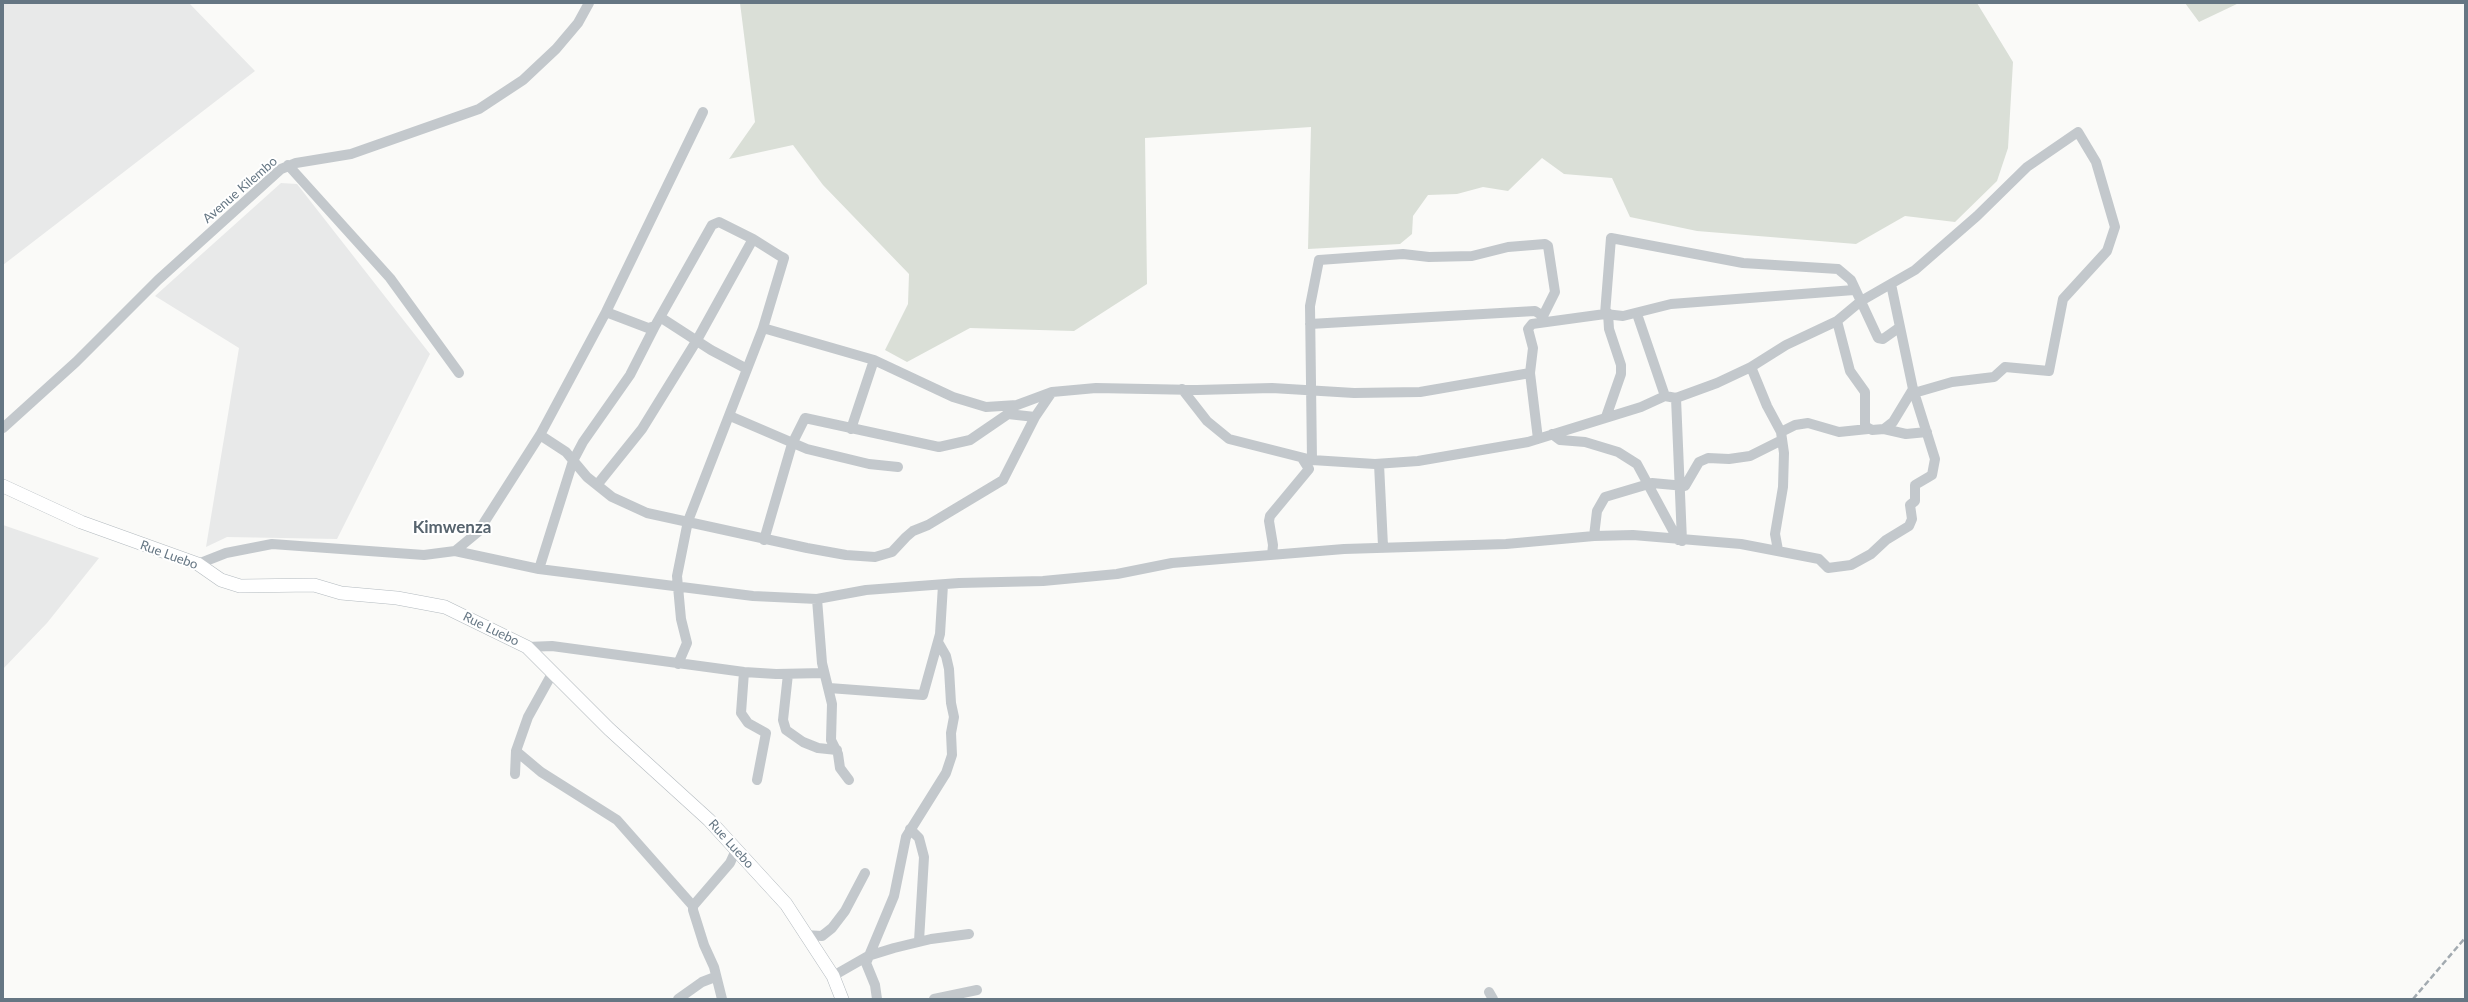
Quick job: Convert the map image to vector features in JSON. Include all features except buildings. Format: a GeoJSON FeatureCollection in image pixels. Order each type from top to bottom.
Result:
{"type":"FeatureCollection","features":[{"type":"Feature","properties":{"kind":"street","name":"Avenue Kilembo"},"geometry":{"type":"LineString","coordinates":[[3,428],[76,362],[158,280],[288,165],[351,154],[479,109],[523,80],[556,49],[578,23],[589,3]]}},
{"type":"Feature","properties":{"kind":"street"},"geometry":{"type":"LineString","coordinates":[[455,551],[478,532],[540,435],[606,312],[704,112]]}},
{"type":"Feature","properties":{"kind":"street"},"geometry":{"type":"LineString","coordinates":[[1182,389],[1207,421],[1229,439],[1312,460],[1379,464],[1418,461],[1471,453],[1538,439],[1641,407],[1665,396],[1676,398],[1717,383],[1751,367],[1786,345],[1837,321],[1861,301],[1915,270],[1948,243],[2027,167],[2078,132],[2096,162],[2115,227],[2107,252],[2063,300],[2049,371],[2005,367],[1994,376],[1952,382],[1913,391],[1893,422],[1884,429]]}},
{"type":"Feature","properties":{"kind":"street"},"geometry":{"type":"LineString","coordinates":[[288,165],[390,278],[459,373]]}},
{"type":"Feature","properties":{"kind":"street"},"geometry":{"type":"LineString","coordinates":[[539,569],[573,461],[593,426],[630,375],[658,321],[715,222],[719,222],[753,239],[784,258],[763,328],[688,521],[677,576],[681,619],[687,643],[678,664]]}},
{"type":"Feature","properties":{"kind":"street"},"geometry":{"type":"LineString","coordinates":[[1606,417],[1621,374],[1621,365],[1609,329],[1606,314],[1611,238],[1743,263],[1838,269],[1851,280],[1854,290],[1861,301],[1878,338],[1883,339],[1900,327]]}},
{"type":"Feature","properties":{"kind":"street"},"geometry":{"type":"LineString","coordinates":[[597,485],[642,429],[697,340],[753,239]]}},
{"type":"Feature","properties":{"kind":"street"},"geometry":{"type":"LineString","coordinates":[[1312,460],[1310,306],[1318,260],[1402,254],[1429,257],[1472,256],[1508,247],[1545,244],[1555,292],[1542,319]]}},
{"type":"Feature","properties":{"kind":"street"},"geometry":{"type":"LineString","coordinates":[[198,564],[226,553],[272,544],[424,555],[455,551],[539,569],[753,596],[817,599],[866,590],[1043,581],[1117,574],[1172,563],[1383,546],[1506,544],[1594,536],[1633,536],[1680,541],[1741,544],[1819,559],[1828,568],[1851,565],[1871,554],[1886,540],[1909,526],[1912,519],[1910,505],[1915,501],[1915,485],[1933,473],[1935,455],[1913,391],[1891,284]]}},
{"type":"Feature","properties":{"kind":"street"},"geometry":{"type":"LineString","coordinates":[[1538,439],[1530,373],[1533,348],[1528,329],[1529,326],[1542,319],[1606,314],[1623,316],[1637,314],[1671,304],[1854,290]]}},
{"type":"Feature","properties":{"kind":"street"},"geometry":{"type":"LineString","coordinates":[[1310,324],[1535,311],[1542,319]]}},
{"type":"Feature","properties":{"kind":"street"},"geometry":{"type":"LineString","coordinates":[[606,312],[648,328],[658,321]]}},
{"type":"Feature","properties":{"kind":"street"},"geometry":{"type":"LineString","coordinates":[[1637,314],[1665,396]]}},
{"type":"Feature","properties":{"kind":"street"},"geometry":{"type":"LineString","coordinates":[[658,321],[697,340],[747,369]]}},
{"type":"Feature","properties":{"kind":"street"},"geometry":{"type":"LineString","coordinates":[[1837,321],[1850,371],[1865,392],[1865,426],[1868,429]]}},
{"type":"Feature","properties":{"kind":"street"},"geometry":{"type":"LineString","coordinates":[[763,328],[874,360],[953,397],[986,407],[1017,405],[1052,392],[1128,388],[1272,388],[1354,393],[1420,392],[1530,373]]}},
{"type":"Feature","properties":{"kind":"street"},"geometry":{"type":"LineString","coordinates":[[851,429],[874,360]]}},
{"type":"Feature","properties":{"kind":"street"},"geometry":{"type":"LineString","coordinates":[[1751,367],[1767,406],[1782,436],[1784,453],[1782,497],[1777,514],[1775,534],[1778,550]]}},
{"type":"Feature","properties":{"kind":"street"},"geometry":{"type":"LineString","coordinates":[[540,435],[566,452],[587,477],[597,485],[619,501],[647,513],[688,521],[764,540],[846,555],[875,557],[892,552],[906,536],[913,531],[928,525],[1003,480],[1035,417],[1052,392]]}},
{"type":"Feature","properties":{"kind":"street"},"geometry":{"type":"LineString","coordinates":[[1676,398],[1681,487],[1680,541]]}},
{"type":"Feature","properties":{"kind":"street"},"geometry":{"type":"LineString","coordinates":[[764,540],[792,444],[805,418],[939,447],[970,440],[1008,414],[1035,417]]}},
{"type":"Feature","properties":{"kind":"street"},"geometry":{"type":"LineString","coordinates":[[730,416],[792,444],[862,463],[898,467]]}},
{"type":"Feature","properties":{"kind":"street"},"geometry":{"type":"LineString","coordinates":[[1594,536],[1597,511],[1605,497],[1647,484],[1658,483],[1681,487],[1689,482],[1699,462],[1708,458],[1729,459],[1750,456],[1782,436],[1795,425],[1808,423],[1839,432],[1884,429],[1906,434],[1927,432]]}},
{"type":"Feature","properties":{"kind":"street"},"geometry":{"type":"LineString","coordinates":[[1552,434],[1560,440],[1585,442],[1618,452],[1636,464],[1680,541]]}},
{"type":"Feature","properties":{"kind":"street"},"geometry":{"type":"LineString","coordinates":[[1272,555],[1273,545],[1269,521],[1270,516],[1310,469],[1302,458]]}},
{"type":"Feature","properties":{"kind":"street"},"geometry":{"type":"LineString","coordinates":[[1379,464],[1383,546]]}},
{"type":"Feature","properties":{"kind":"street"},"geometry":{"type":"LineString","coordinates":[[568,478],[573,476],[587,477]]}},
{"type":"Feature","properties":{"kind":"street","name":"Rue Luebo"},"geometry":{"type":"LineString","coordinates":[[3,486],[80,522],[198,564],[221,580],[240,586],[314,585],[341,593],[397,598],[445,607],[527,647],[609,728],[709,820],[786,904],[804,935],[833,976],[842,999]]}},
{"type":"Feature","properties":{"kind":"street"},"geometry":{"type":"LineString","coordinates":[[829,688],[921,696],[924,693],[929,678],[938,642],[942,616],[943,585]]}},
{"type":"Feature","properties":{"kind":"street"},"geometry":{"type":"LineString","coordinates":[[817,599],[824,673],[832,704],[831,740],[837,750],[840,768],[849,780]]}},
{"type":"Feature","properties":{"kind":"street"},"geometry":{"type":"LineString","coordinates":[[877,999],[875,985],[866,966],[868,956],[894,896],[904,845],[910,829],[943,778],[952,755],[951,733],[954,717],[951,703],[949,669],[946,656],[938,642]]}},
{"type":"Feature","properties":{"kind":"street"},"geometry":{"type":"LineString","coordinates":[[527,647],[552,646],[744,672],[788,674],[824,673]]}},
{"type":"Feature","properties":{"kind":"street"},"geometry":{"type":"LineString","coordinates":[[929,678],[940,668],[949,669]]}},
{"type":"Feature","properties":{"kind":"street"},"geometry":{"type":"LineString","coordinates":[[515,774],[516,751],[534,705],[553,672]]}},
{"type":"Feature","properties":{"kind":"street"},"geometry":{"type":"LineString","coordinates":[[744,672],[741,713],[748,723],[766,733],[757,780]]}},
{"type":"Feature","properties":{"kind":"street"},"geometry":{"type":"LineString","coordinates":[[788,674],[783,720],[786,730],[803,742],[818,748],[837,750]]}},
{"type":"Feature","properties":{"kind":"street"},"geometry":{"type":"LineString","coordinates":[[516,751],[541,772],[617,820],[693,906],[704,945],[714,966],[715,978],[722,999]]}},
{"type":"Feature","properties":{"kind":"street"},"geometry":{"type":"LineString","coordinates":[[910,829],[919,838],[924,857],[919,942]]}},
{"type":"Feature","properties":{"kind":"street"},"geometry":{"type":"LineString","coordinates":[[693,906],[727,866],[736,850]]}},
{"type":"Feature","properties":{"kind":"street"},"geometry":{"type":"LineString","coordinates":[[804,935],[822,936],[832,928],[845,911],[865,873]]}},
{"type":"Feature","properties":{"kind":"street"},"geometry":{"type":"LineString","coordinates":[[833,976],[868,956],[919,942],[969,934]]}},
{"type":"Feature","properties":{"kind":"street"},"geometry":{"type":"LineString","coordinates":[[678,999],[702,982],[715,978]]}},
{"type":"Feature","properties":{"kind":"street"},"geometry":{"type":"LineString","coordinates":[[934,999],[977,990]]}},
{"type":"Feature","properties":{"kind":"street"},"geometry":{"type":"LineString","coordinates":[[1487,999],[1489,992],[1493,999]]}},
{"type":"Feature","properties":{"kind":"shaded area"},"geometry":{"type":"Polygon","coordinates":[[[3,3],[189,3],[255,71],[3,265],[3,3]]]}},
{"type":"Feature","properties":{"kind":"shaded area"},"geometry":{"type":"Polygon","coordinates":[[[740,3],[1977,3],[2013,62],[2008,148],[1997,181],[1955,222],[1905,216],[1856,244],[1697,231],[1630,217],[1612,178],[1564,174],[1542,158],[1508,191],[1483,187],[1457,194],[1428,195],[1413,216],[1412,234],[1400,244],[1308,249],[1311,127],[1145,138],[1147,284],[1074,331],[970,328],[907,362],[885,350],[908,304],[909,274],[823,185],[793,145],[729,159],[755,122],[740,3]]]}},
{"type":"Feature","properties":{"kind":"shaded area"},"geometry":{"type":"Polygon","coordinates":[[[2185,3],[2239,3],[2199,22],[2185,3]]]}},
{"type":"Feature","properties":{"kind":"shaded area"},"geometry":{"type":"Polygon","coordinates":[[[281,183],[297,184],[430,354],[337,539],[227,537],[206,547],[239,348],[155,296],[281,183]]]}},
{"type":"Feature","properties":{"kind":"shaded area"},"geometry":{"type":"Polygon","coordinates":[[[3,525],[99,558],[47,623],[3,669],[3,525]]]}},
{"type":"Feature","properties":{"kind":"railway"},"geometry":{"type":"LineString","coordinates":[[2413,999],[2465,938]]}},
{"type":"Feature","properties":{"kind":"district","name":"Kimwenza"},"geometry":{"type":"Point","coordinates":[452,528]}}]}
